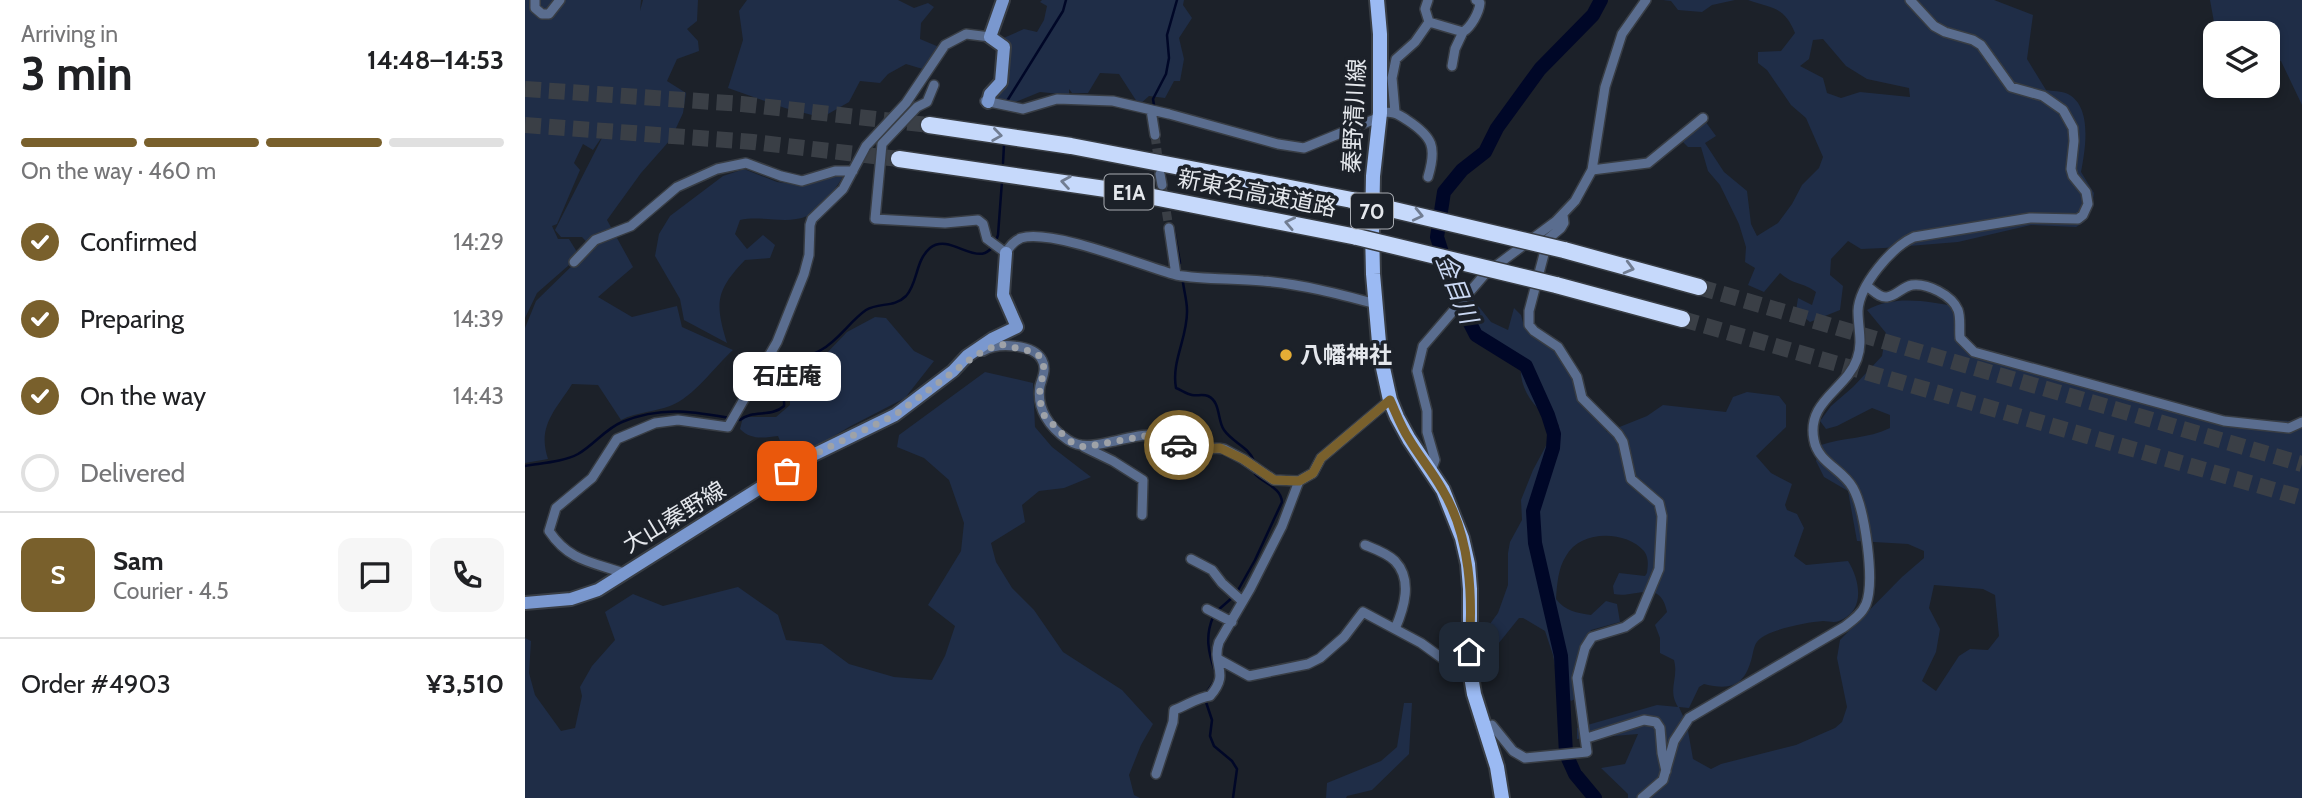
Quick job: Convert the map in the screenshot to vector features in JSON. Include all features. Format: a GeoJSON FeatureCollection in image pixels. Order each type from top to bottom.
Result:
{"type":"FeatureCollection","features":[{"type":"Feature","properties":{"kind":"highway","name":"新東名高速道路"},"geometry":{"type":"LineString","coordinates":[[929,125],[1099,151],[1352,200],[1563,250],[1699,287]]}},
{"type":"Feature","properties":{"kind":"highway","name":"新東名高速道路"},"geometry":{"type":"LineString","coordinates":[[899,159],[1133,193],[1357,237],[1556,285],[1682,319]]}},
{"type":"Feature","properties":{"kind":"main road"},"geometry":{"type":"LineString","coordinates":[[987,101],[1001,82],[1004,47],[991,37],[1003,0]]}},
{"type":"Feature","properties":{"kind":"main road","name":"秦野清川線"},"geometry":{"type":"LineString","coordinates":[[1377,0],[1385,114],[1373,176],[1372,228],[1380,354],[1390,400],[1409,439],[1452,507],[1468,564],[1470,670],[1474,694],[1504,798]]}},
{"type":"Feature","properties":{"kind":"main road","name":"大山秦野線"},"geometry":{"type":"LineString","coordinates":[[525,603],[584,596],[809,457],[895,415],[953,371],[967,356],[992,339],[1017,327],[1003,295],[998,248]]}},
{"type":"Feature","properties":{"kind":"street"},"geometry":{"type":"LineString","coordinates":[[535,0],[535,8],[541,14],[549,14],[561,0]]}},
{"type":"Feature","properties":{"kind":"street"},"geometry":{"type":"LineString","coordinates":[[1428,0],[1425,9],[1429,22]]}},
{"type":"Feature","properties":{"kind":"street"},"geometry":{"type":"LineString","coordinates":[[1452,66],[1455,49],[1463,32],[1480,8],[1481,3],[1476,0]]}},
{"type":"Feature","properties":{"kind":"street"},"geometry":{"type":"LineString","coordinates":[[1431,471],[1435,460],[1427,432],[1427,411],[1417,371],[1423,346],[1492,268],[1563,215],[1575,201],[1592,170],[1605,87],[1622,34],[1646,0]]}},
{"type":"Feature","properties":{"kind":"street"},"geometry":{"type":"LineString","coordinates":[[1642,798],[1663,780],[1674,741],[1689,718],[1844,627],[1865,606],[1870,571],[1865,534],[1854,489],[1846,478],[1818,454],[1812,426],[1818,407],[1841,383],[1857,360],[1860,345],[1860,299],[1879,266],[1904,242],[1914,237],[2030,218],[2078,219],[2087,210],[2085,192],[2071,169],[2073,128],[2063,110],[2043,96],[2011,87],[1981,46],[1973,40],[1934,26],[1910,0]]}},
{"type":"Feature","properties":{"kind":"street"},"geometry":{"type":"LineString","coordinates":[[1385,114],[1396,59],[1415,42],[1429,22]]}},
{"type":"Feature","properties":{"kind":"street"},"geometry":{"type":"LineString","coordinates":[[1429,22],[1463,32]]}},
{"type":"Feature","properties":{"kind":"street"},"geometry":{"type":"LineString","coordinates":[[624,573],[583,562],[555,539],[549,531],[556,508],[592,478],[617,439],[635,430],[655,423],[678,420],[728,427],[777,342],[804,274],[809,255],[812,219],[843,188],[866,146],[906,103],[945,45],[967,34],[991,37]]}},
{"type":"Feature","properties":{"kind":"street"},"geometry":{"type":"LineString","coordinates":[[934,85],[927,103],[917,107],[882,144],[874,218],[944,223],[978,220],[983,224],[986,238],[998,248],[1020,239],[1050,237],[1176,275],[1267,281],[1338,293],[1376,304]]}},
{"type":"Feature","properties":{"kind":"street"},"geometry":{"type":"LineString","coordinates":[[987,101],[1023,109],[1057,99],[1098,99],[1151,110],[1278,144],[1304,148],[1385,114],[1425,131],[1431,142],[1433,159],[1428,177]]}},
{"type":"Feature","properties":{"kind":"street"},"geometry":{"type":"LineString","coordinates":[[1151,110],[1154,135]]}},
{"type":"Feature","properties":{"kind":"street"},"geometry":{"type":"LineString","coordinates":[[1592,170],[1648,163],[1703,118]]}},
{"type":"Feature","properties":{"kind":"street"},"geometry":{"type":"LineString","coordinates":[[574,262],[596,240],[631,226],[677,187],[717,169],[745,163],[802,181],[835,171],[853,171]]}},
{"type":"Feature","properties":{"kind":"street"},"geometry":{"type":"LineString","coordinates":[[1485,727],[1492,725],[1498,730],[1518,756],[1534,758],[1587,752],[1577,678],[1585,648],[1592,638],[1625,627],[1639,617],[1659,569],[1662,516],[1659,503],[1631,479],[1623,442],[1582,398],[1577,377],[1558,347],[1529,325],[1529,311],[1548,239],[1561,228],[1564,223],[1563,215]]}},
{"type":"Feature","properties":{"kind":"street"},"geometry":{"type":"LineString","coordinates":[[1169,228],[1176,275]]}},
{"type":"Feature","properties":{"kind":"street"},"geometry":{"type":"LineString","coordinates":[[1868,287],[1882,297],[1890,297],[1911,285],[1932,288],[1957,307],[1960,338],[1974,352],[2224,421],[2289,428],[2302,422]]}},
{"type":"Feature","properties":{"kind":"street"},"geometry":{"type":"LineString","coordinates":[[953,371],[989,347],[999,344],[1034,352],[1044,363],[1039,396],[1043,414],[1069,441],[1114,461],[1143,481],[1142,515]]}},
{"type":"Feature","properties":{"kind":"street"},"geometry":{"type":"LineString","coordinates":[[1084,447],[1134,437],[1158,436],[1194,450],[1220,448],[1243,459],[1274,480],[1299,481],[1313,473],[1321,458],[1390,400]]}},
{"type":"Feature","properties":{"kind":"street"},"geometry":{"type":"LineString","coordinates":[[1156,774],[1168,741],[1174,710],[1205,696],[1220,682],[1216,665],[1219,642],[1232,622],[1239,598],[1252,572],[1282,526],[1299,481]]}},
{"type":"Feature","properties":{"kind":"street"},"geometry":{"type":"LineString","coordinates":[[1365,545],[1397,562],[1402,576],[1406,594],[1405,605],[1395,629]]}},
{"type":"Feature","properties":{"kind":"street"},"geometry":{"type":"LineString","coordinates":[[1191,559],[1212,570],[1239,598]]}},
{"type":"Feature","properties":{"kind":"street"},"geometry":{"type":"LineString","coordinates":[[1209,610],[1232,622]]}},
{"type":"Feature","properties":{"kind":"street"},"geometry":{"type":"LineString","coordinates":[[1216,665],[1255,676],[1308,664],[1320,658],[1344,637],[1363,612],[1420,643],[1450,664],[1470,670]]}},
{"type":"Feature","properties":{"kind":"street"},"geometry":{"type":"LineString","coordinates":[[1587,738],[1651,720],[1660,728],[1667,772]]}},
{"type":"Feature","properties":{"kind":"shaded area"},"geometry":{"type":"Polygon","coordinates":[[[525,0],[641,0],[640,11],[643,0],[698,0],[697,21],[687,29],[698,41],[699,51],[677,59],[667,81],[686,93],[683,113],[671,139],[641,173],[607,220],[633,267],[598,297],[632,317],[677,306],[682,327],[733,350],[679,402],[621,420],[598,385],[572,384],[546,428],[545,447],[548,459],[525,463],[525,328],[536,301],[582,256],[594,250],[582,237],[561,237],[555,230],[604,134],[593,150],[583,144],[574,163],[580,170],[557,224],[552,226],[558,239],[569,239],[577,252],[577,258],[537,293],[525,318],[525,0]]]}},
{"type":"Feature","properties":{"kind":"shaded area"},"geometry":{"type":"Polygon","coordinates":[[[747,0],[898,0],[914,8],[928,3],[934,7],[921,23],[920,39],[939,47],[926,70],[906,64],[888,74],[880,83],[860,81],[849,102],[828,114],[812,115],[728,88],[743,40],[739,11],[747,0]]]}},
{"type":"Feature","properties":{"kind":"shaded area"},"geometry":{"type":"Polygon","coordinates":[[[1184,0],[1183,5],[1192,18],[1179,38],[1184,59],[1180,81],[1174,81],[1165,98],[1149,96],[1139,105],[1119,74],[1100,73],[1088,93],[1072,93],[1069,89],[1069,95],[1040,92],[1018,101],[1003,102],[991,99],[1001,82],[999,40],[1024,29],[1037,32],[1044,20],[1047,6],[1040,2],[1184,0]]]}},
{"type":"Feature","properties":{"kind":"shaded area"},"geometry":{"type":"Polygon","coordinates":[[[1663,0],[1735,0],[1712,5],[1702,12],[1678,10],[1671,1],[1663,0]]]}},
{"type":"Feature","properties":{"kind":"shaded area"},"geometry":{"type":"Polygon","coordinates":[[[1748,0],[1994,0],[2033,15],[2027,59],[2046,90],[2068,94],[2076,100],[2084,119],[2085,142],[2081,172],[2094,193],[2092,209],[2084,222],[2076,227],[2031,225],[1958,242],[1884,248],[1861,249],[1848,241],[1831,259],[1830,275],[1843,286],[1840,310],[1810,322],[1796,311],[1798,298],[1812,305],[1816,292],[1811,289],[1780,273],[1764,292],[1748,285],[1755,268],[1745,262],[1746,247],[1739,224],[1720,185],[1708,171],[1701,147],[1688,147],[1682,141],[1705,121],[1716,136],[1705,143],[1724,172],[1747,191],[1751,224],[1757,236],[1778,223],[1802,185],[1819,168],[1823,157],[1806,118],[1791,105],[1767,70],[1758,63],[1758,52],[1781,51],[1795,33],[1791,24],[1777,10],[1748,0]],[[1823,39],[1813,40],[1809,59],[1800,66],[1823,78],[1827,93],[1841,98],[1860,92],[1910,97],[1909,88],[1867,79],[1846,66],[1823,39]]]}},
{"type":"Feature","properties":{"kind":"shaded area"},"geometry":{"type":"Polygon","coordinates":[[[2210,0],[2302,0],[2302,105],[2280,61],[2280,21],[2214,21],[2210,0]]]}},
{"type":"Feature","properties":{"kind":"shaded area"},"geometry":{"type":"Polygon","coordinates":[[[744,169],[777,182],[801,185],[814,179],[844,175],[823,204],[807,216],[791,220],[740,220],[735,234],[747,249],[763,235],[775,245],[770,258],[745,260],[723,290],[720,308],[727,343],[684,320],[680,299],[655,256],[659,234],[670,216],[723,176],[744,169]]]}},
{"type":"Feature","properties":{"kind":"shaded area"},"geometry":{"type":"Polygon","coordinates":[[[1472,298],[1491,322],[1508,330],[1514,308],[1521,315],[1524,326],[1536,339],[1557,352],[1607,432],[1647,416],[1663,405],[1726,412],[1733,397],[1747,392],[1779,396],[1786,405],[1786,427],[1756,456],[1771,473],[1792,484],[1785,505],[1787,510],[1797,514],[1804,528],[1794,556],[1806,565],[1848,561],[1858,586],[1857,603],[1848,616],[1839,621],[1800,624],[1766,635],[1756,644],[1741,680],[1722,687],[1704,684],[1699,687],[1689,708],[1679,707],[1687,725],[1693,759],[1711,769],[1796,745],[1835,728],[1842,722],[1847,707],[1837,658],[1840,640],[1924,558],[1924,551],[1908,544],[1857,541],[1848,491],[1824,477],[1816,461],[1821,445],[1890,428],[1890,415],[1872,408],[1826,429],[1820,421],[1831,406],[1882,356],[1886,333],[1867,310],[1889,302],[1901,301],[1960,307],[1964,339],[1974,348],[2223,418],[2292,421],[2302,417],[2302,798],[1628,798],[1628,794],[1601,768],[1625,764],[1638,734],[1577,739],[1577,728],[1657,705],[1678,707],[1673,695],[1674,660],[1660,653],[1660,638],[1655,625],[1667,612],[1664,601],[1653,592],[1614,594],[1613,586],[1619,573],[1645,576],[1647,573],[1647,556],[1636,544],[1615,536],[1592,537],[1573,547],[1563,561],[1556,599],[1572,611],[1591,615],[1606,601],[1617,604],[1620,622],[1591,630],[1577,657],[1575,699],[1571,701],[1559,687],[1545,631],[1523,618],[1519,618],[1486,659],[1486,673],[1477,671],[1477,651],[1487,628],[1498,613],[1508,585],[1508,553],[1510,542],[1522,520],[1521,500],[1547,444],[1559,433],[1559,425],[1531,400],[1523,385],[1521,367],[1486,346],[1463,306],[1472,298]],[[1934,585],[1929,608],[1940,629],[1936,652],[1922,681],[1936,691],[1959,656],[1970,649],[1988,650],[1999,636],[1995,595],[1983,589],[1934,585]]]}},
{"type":"Feature","properties":{"kind":"shaded area"},"geometry":{"type":"Polygon","coordinates":[[[875,317],[886,318],[914,351],[934,361],[905,398],[809,451],[798,446],[785,453],[778,436],[753,437],[740,429],[743,417],[776,417],[790,405],[790,390],[782,374],[799,361],[823,357],[847,332],[875,317]]]}},
{"type":"Feature","properties":{"kind":"shaded area"},"geometry":{"type":"Polygon","coordinates":[[[985,372],[1033,383],[1035,427],[1052,447],[1091,477],[1064,488],[1039,491],[1022,505],[1025,522],[991,543],[996,562],[1012,588],[1034,610],[1063,652],[1122,690],[1153,724],[1129,775],[1134,795],[1140,798],[525,798],[525,638],[531,641],[529,673],[535,695],[561,731],[575,728],[582,696],[580,687],[592,666],[615,640],[605,612],[633,594],[663,606],[738,587],[778,615],[786,640],[822,644],[849,664],[894,677],[932,680],[945,656],[955,626],[928,605],[961,551],[964,523],[949,480],[924,458],[897,447],[899,435],[985,372]]]}},
{"type":"Feature","properties":{"kind":"shaded area"},"geometry":{"type":"Polygon","coordinates":[[[1404,703],[1412,703],[1409,754],[1372,790],[1346,798],[1326,798],[1327,783],[1381,761],[1397,747],[1404,703]]]}},
{"type":"Feature","properties":{"kind":"waterway"},"geometry":{"type":"LineString","coordinates":[[1007,101],[1063,11],[1066,0]]}},
{"type":"Feature","properties":{"kind":"waterway"},"geometry":{"type":"LineString","coordinates":[[1154,105],[1153,99],[1166,74],[1169,58],[1167,35],[1177,0]]}},
{"type":"Feature","properties":{"kind":"waterway","name":"金目川"},"geometry":{"type":"LineString","coordinates":[[1595,798],[1575,774],[1566,754],[1561,656],[1535,543],[1533,511],[1553,448],[1554,434],[1526,366],[1476,335],[1456,296],[1437,237],[1444,192],[1462,170],[1485,152],[1497,128],[1540,69],[1593,15],[1601,0]]}},
{"type":"Feature","properties":{"kind":"waterway"},"geometry":{"type":"LineString","coordinates":[[1003,163],[1004,145]]}},
{"type":"Feature","properties":{"kind":"waterway"},"geometry":{"type":"LineString","coordinates":[[1165,175],[1166,185]]}},
{"type":"Feature","properties":{"kind":"waterway"},"geometry":{"type":"LineString","coordinates":[[525,466],[572,457],[616,425],[652,413],[695,413],[740,420],[751,415],[779,410],[784,406],[777,380],[780,364],[821,350],[866,310],[901,300],[910,291],[922,259],[930,248],[939,244],[948,245],[976,254],[985,253],[992,247],[998,235],[1002,181]]}},
{"type":"Feature","properties":{"kind":"waterway"},"geometry":{"type":"LineString","coordinates":[[1174,229],[1180,263]]}},
{"type":"Feature","properties":{"kind":"waterway"},"geometry":{"type":"LineString","coordinates":[[1183,282],[1187,320],[1176,368],[1176,388],[1212,399],[1224,430],[1254,461]]}},
{"type":"Feature","properties":{"kind":"waterway"},"geometry":{"type":"LineString","coordinates":[[1237,592],[1282,502],[1279,493],[1255,474]]}},
{"type":"Feature","properties":{"kind":"waterway"},"geometry":{"type":"LineString","coordinates":[[1217,611],[1233,597]]}},
{"type":"Feature","properties":{"kind":"waterway"},"geometry":{"type":"LineString","coordinates":[[1213,617],[1208,644],[1215,671]]}},
{"type":"Feature","properties":{"kind":"waterway"},"geometry":{"type":"LineString","coordinates":[[1215,680],[1205,699],[1212,720],[1210,736],[1214,746],[1232,761],[1237,769],[1233,798]]}},
{"type":"Feature","properties":{"kind":"tunnel"},"geometry":{"type":"LineString","coordinates":[[525,89],[742,104],[929,125]]}},
{"type":"Feature","properties":{"kind":"tunnel"},"geometry":{"type":"LineString","coordinates":[[525,125],[753,142],[899,159]]}},
{"type":"Feature","properties":{"kind":"tunnel"},"geometry":{"type":"LineString","coordinates":[[1155,135],[1159,166]]}},
{"type":"Feature","properties":{"kind":"tunnel"},"geometry":{"type":"LineString","coordinates":[[1162,185],[1169,228]]}},
{"type":"Feature","properties":{"kind":"tunnel"},"geometry":{"type":"LineString","coordinates":[[1699,287],[2302,464]]}},
{"type":"Feature","properties":{"kind":"tunnel"},"geometry":{"type":"LineString","coordinates":[[1682,319],[2302,498]]}},
{"type":"Feature","properties":{"kind":"way so far"},"geometry":{"type":"LineString","coordinates":[[787,471],[809,457],[895,415],[976,355],[999,344],[1034,352],[1041,357],[1044,374],[1039,396],[1043,414],[1069,441],[1084,447],[1151,435],[1179,445]]}},
{"type":"Feature","properties":{"kind":"place","name":"八幡神社"},"geometry":{"type":"Point","coordinates":[1286,355]}},
{"type":"Feature","properties":{"kind":"place","name":"石庄庵"},"geometry":{"type":"Point","coordinates":[787,471]}},
{"type":"Feature","properties":{"kind":"route"},"geometry":{"type":"LineString","coordinates":[[1179,445],[1194,450],[1212,447],[1224,449],[1274,480],[1299,481],[1313,473],[1321,458],[1390,400],[1409,439],[1452,507],[1462,538],[1470,589],[1469,652]]}}]}
